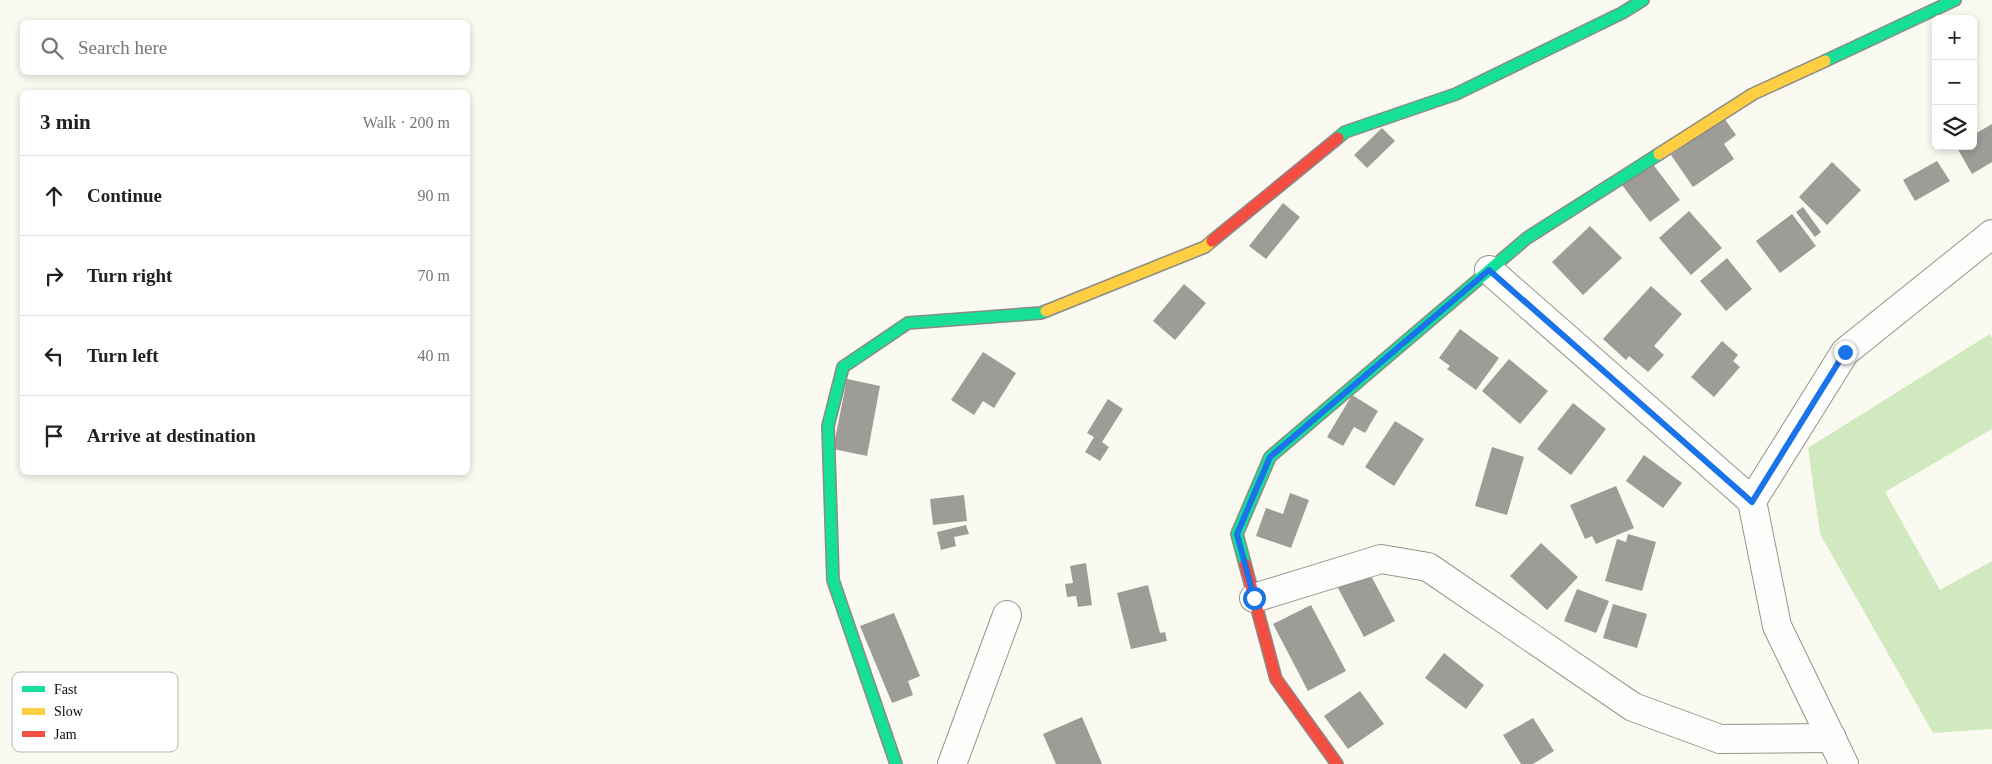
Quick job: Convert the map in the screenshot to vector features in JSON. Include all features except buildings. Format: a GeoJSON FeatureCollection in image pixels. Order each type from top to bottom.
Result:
{"type":"FeatureCollection","features":[{"type":"Feature","properties":{"kind":"street"},"geometry":{"type":"LineString","coordinates":[[896,764],[833,580],[828,426],[843,367],[908,323],[1041,312],[1205,248],[1345,132],[1456,94],[1622,13],[1643,0]]}},
{"type":"Feature","properties":{"kind":"street"},"geometry":{"type":"LineString","coordinates":[[1337,764],[1276,679],[1237,534],[1270,457],[1527,238],[1753,94],[1955,0]]}},
{"type":"Feature","properties":{"kind":"street"},"geometry":{"type":"LineString","coordinates":[[1752,502],[1845,352],[1992,234]]}},
{"type":"Feature","properties":{"kind":"street"},"geometry":{"type":"LineString","coordinates":[[1489,270],[1752,502],[1777,626],[1844,764]]}},
{"type":"Feature","properties":{"kind":"street"},"geometry":{"type":"LineString","coordinates":[[1254,598],[1381,559],[1428,567],[1633,707],[1720,738],[1832,738]]}},
{"type":"Feature","properties":{"kind":"street"},"geometry":{"type":"LineString","coordinates":[[952,764],[1007,615]]}},
{"type":"Feature","properties":{"kind":"green space"},"geometry":{"type":"Polygon","coordinates":[[[1990,334],[1992,338],[1992,429],[1885,492],[1940,590],[1992,561],[1992,729],[1933,733],[1820,534],[1808,448],[1990,334]]]}},
{"type":"Feature","properties":{"kind":"traffic: fast"},"geometry":{"type":"LineString","coordinates":[[1338,138],[1345,132],[1456,94],[1622,13],[1643,0]]}},
{"type":"Feature","properties":{"kind":"traffic: fast"},"geometry":{"type":"LineString","coordinates":[[1825,61],[1955,0]]}},
{"type":"Feature","properties":{"kind":"traffic: fast"},"geometry":{"type":"LineString","coordinates":[[1245,564],[1237,534],[1270,457],[1527,238],[1659,154]]}},
{"type":"Feature","properties":{"kind":"traffic: fast"},"geometry":{"type":"LineString","coordinates":[[896,764],[833,580],[828,426],[843,367],[908,323],[1041,313],[1046,311]]}},
{"type":"Feature","properties":{"kind":"traffic: slow"},"geometry":{"type":"LineString","coordinates":[[1659,154],[1753,94],[1825,61]]}},
{"type":"Feature","properties":{"kind":"traffic: slow"},"geometry":{"type":"LineString","coordinates":[[1046,311],[1205,247],[1212,241]]}},
{"type":"Feature","properties":{"kind":"traffic: jam"},"geometry":{"type":"LineString","coordinates":[[1212,241],[1338,138]]}},
{"type":"Feature","properties":{"kind":"traffic: jam"},"geometry":{"type":"LineString","coordinates":[[1245,564],[1276,679],[1337,764]]}},
{"type":"Feature","properties":{"kind":"route"},"geometry":{"type":"LineString","coordinates":[[1254,598],[1237,534],[1270,457],[1489,270],[1752,502],[1845,352]]}}]}
